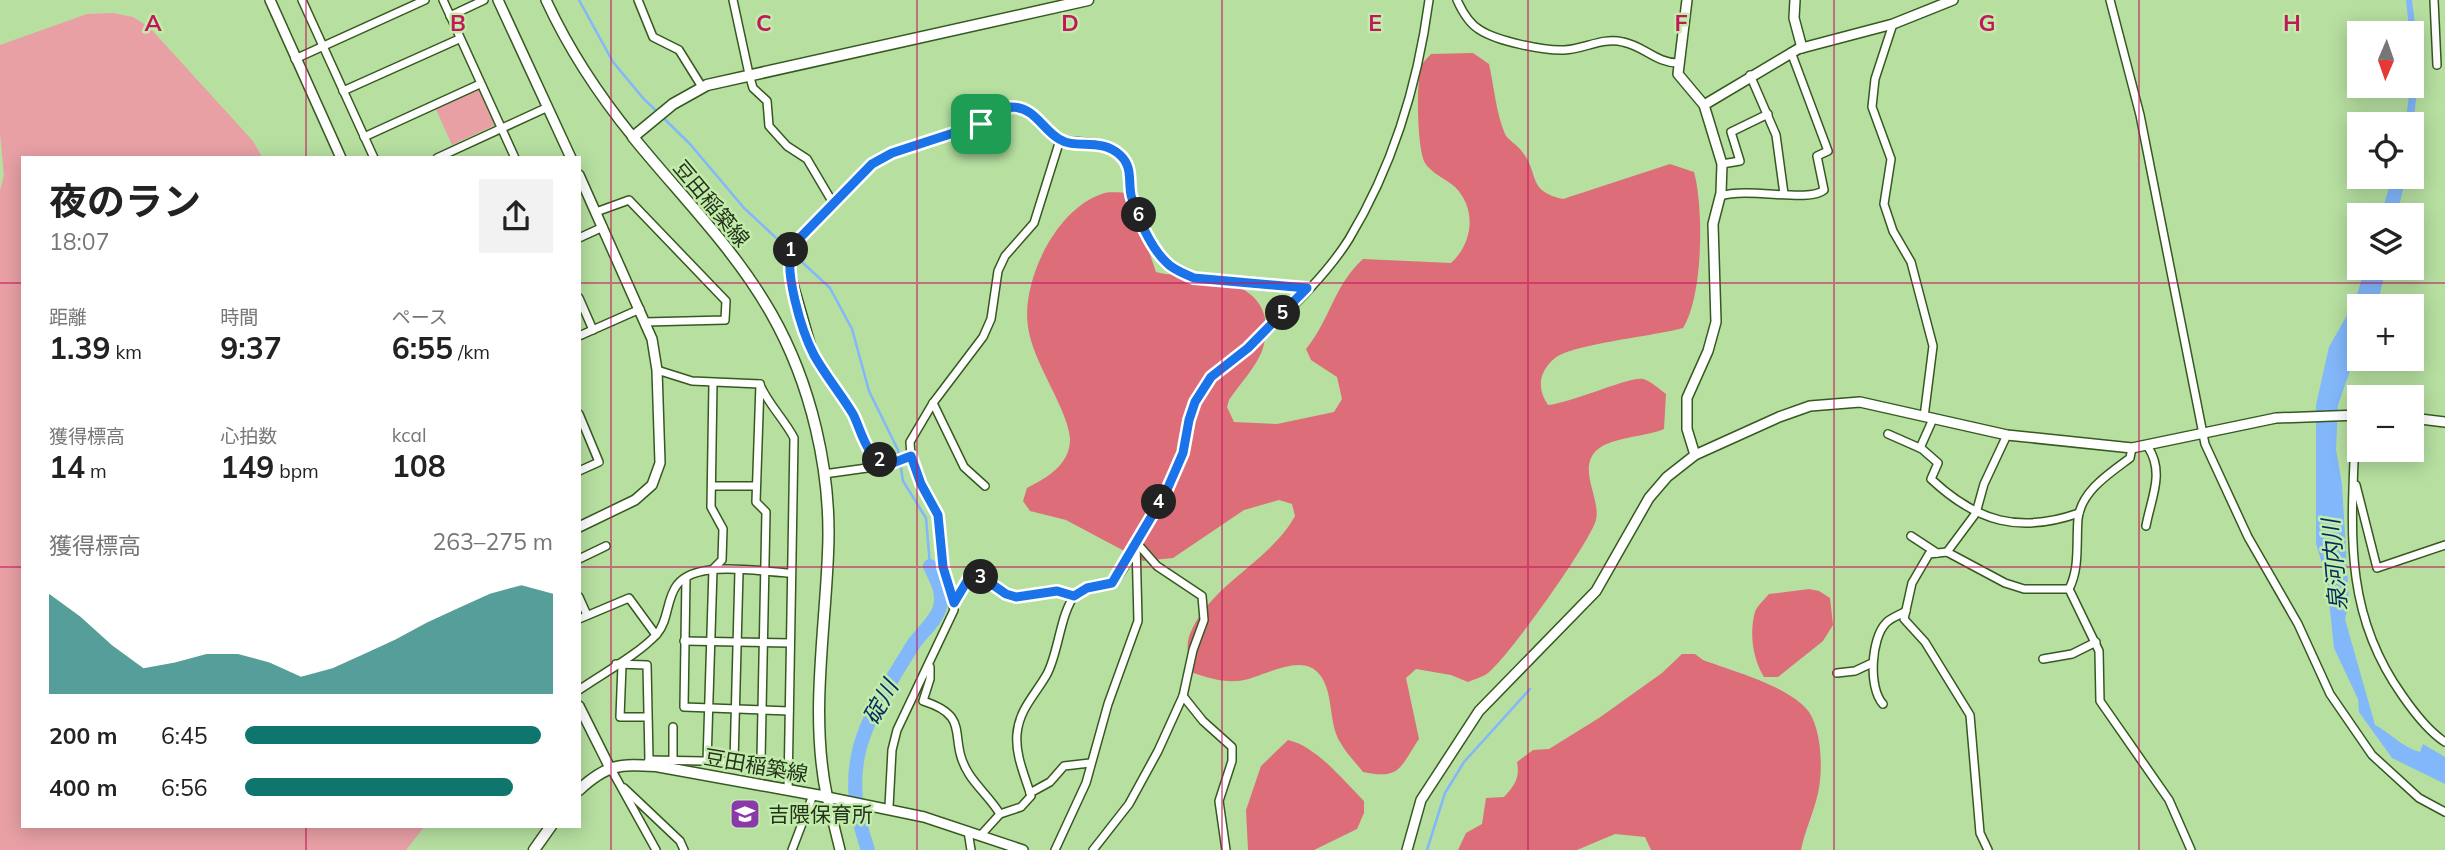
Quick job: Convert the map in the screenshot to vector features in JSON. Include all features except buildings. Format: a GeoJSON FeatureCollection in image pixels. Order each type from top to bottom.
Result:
{"type":"FeatureCollection","features":[{"type":"Feature","properties":{"kind":"main road"},"geometry":{"type":"LineString","coordinates":[[633,137],[700,87],[1088,0]]}},
{"type":"Feature","properties":{"kind":"main road","name":"豆田稲築線"},"geometry":{"type":"LineString","coordinates":[[609,766],[647,763],[827,797],[821,761],[819,709],[829,549],[824,474],[807,397],[771,313],[719,240],[633,137]]}},
{"type":"Feature","properties":{"kind":"main road"},"geometry":{"type":"LineString","coordinates":[[581,788],[609,766]]}},
{"type":"Feature","properties":{"kind":"main road"},"geometry":{"type":"LineString","coordinates":[[534,850],[550,828]]}},
{"type":"Feature","properties":{"kind":"street"},"geometry":{"type":"LineString","coordinates":[[270,0],[340,156]]}},
{"type":"Feature","properties":{"kind":"street"},"geometry":{"type":"LineString","coordinates":[[303,0],[373,156]]}},
{"type":"Feature","properties":{"kind":"street"},"geometry":{"type":"LineString","coordinates":[[295,59],[425,0]]}},
{"type":"Feature","properties":{"kind":"street"},"geometry":{"type":"LineString","coordinates":[[443,0],[514,156]]}},
{"type":"Feature","properties":{"kind":"street"},"geometry":{"type":"LineString","coordinates":[[450,16],[484,0]]}},
{"type":"Feature","properties":{"kind":"street"},"geometry":{"type":"LineString","coordinates":[[498,0],[570,156]]}},
{"type":"Feature","properties":{"kind":"street"},"geometry":{"type":"LineString","coordinates":[[546,0],[564,40],[599,95],[633,137]]}},
{"type":"Feature","properties":{"kind":"street"},"geometry":{"type":"LineString","coordinates":[[638,0],[653,37],[679,50],[700,87]]}},
{"type":"Feature","properties":{"kind":"street"},"geometry":{"type":"LineString","coordinates":[[733,0],[749,74],[753,88],[766,101],[769,126],[787,146],[807,159],[833,203]]}},
{"type":"Feature","properties":{"kind":"street"},"geometry":{"type":"LineString","coordinates":[[980,836],[1000,814],[1027,803],[1030,793],[1017,752],[1017,733],[1027,701],[1047,673],[1074,596],[1087,588],[1112,583],[1166,492],[1183,453],[1195,402],[1211,377],[1248,348],[1307,288],[1326,273],[1349,238],[1393,149],[1421,59],[1429,0]]}},
{"type":"Feature","properties":{"kind":"street"},"geometry":{"type":"LineString","coordinates":[[1457,0],[1471,24],[1481,31],[1500,37],[1549,49],[1567,50],[1598,41],[1622,41],[1665,63],[1678,63]]}},
{"type":"Feature","properties":{"kind":"street"},"geometry":{"type":"LineString","coordinates":[[1687,0],[1678,74],[1703,105],[1722,164],[1720,196],[1713,224],[1716,322],[1708,351],[1687,398],[1686,429],[1695,455]]}},
{"type":"Feature","properties":{"kind":"street"},"geometry":{"type":"LineString","coordinates":[[1795,0],[1794,18],[1802,48]]}},
{"type":"Feature","properties":{"kind":"street"},"geometry":{"type":"LineString","coordinates":[[1703,105],[1791,52],[1893,24],[1953,0]]}},
{"type":"Feature","properties":{"kind":"street"},"geometry":{"type":"LineString","coordinates":[[2110,0],[2140,115],[2201,433],[2248,537],[2298,624],[2330,694],[2379,763],[2419,798],[2445,812]]}},
{"type":"Feature","properties":{"kind":"street"},"geometry":{"type":"LineString","coordinates":[[2434,0],[2437,65]]}},
{"type":"Feature","properties":{"kind":"street"},"geometry":{"type":"LineString","coordinates":[[1893,24],[1875,79],[1872,107],[1891,159],[1884,204],[1892,230],[1911,262],[1933,346],[1929,418],[1920,448]]}},
{"type":"Feature","properties":{"kind":"street"},"geometry":{"type":"LineString","coordinates":[[343,91],[459,39]]}},
{"type":"Feature","properties":{"kind":"street"},"geometry":{"type":"LineString","coordinates":[[1720,196],[1743,190],[1814,196],[1824,190],[1817,156],[1828,151],[1791,52]]}},
{"type":"Feature","properties":{"kind":"street"},"geometry":{"type":"LineString","coordinates":[[1750,75],[1776,135],[1784,194]]}},
{"type":"Feature","properties":{"kind":"street"},"geometry":{"type":"LineString","coordinates":[[364,136],[480,84]]}},
{"type":"Feature","properties":{"kind":"street"},"geometry":{"type":"LineString","coordinates":[[441,156],[548,107]]}},
{"type":"Feature","properties":{"kind":"street"},"geometry":{"type":"LineString","coordinates":[[882,462],[871,454],[853,415],[814,354],[788,263],[793,245],[872,164],[892,153],[981,124],[1011,107],[1030,111],[1060,140],[1094,143],[1119,154],[1128,165],[1134,205],[1152,242],[1165,262],[1178,271],[1194,278],[1307,288]]}},
{"type":"Feature","properties":{"kind":"street"},"geometry":{"type":"LineString","coordinates":[[1722,164],[1740,161],[1731,132],[1768,114]]}},
{"type":"Feature","properties":{"kind":"street"},"geometry":{"type":"LineString","coordinates":[[954,603],[943,567],[938,515],[921,484],[911,456],[913,435],[933,403],[983,337],[991,320],[998,271],[1004,256],[1034,223],[1060,140]]}},
{"type":"Feature","properties":{"kind":"street"},"geometry":{"type":"LineString","coordinates":[[581,179],[645,322],[657,370],[660,463],[652,485],[622,508],[581,526]]}},
{"type":"Feature","properties":{"kind":"street"},"geometry":{"type":"LineString","coordinates":[[596,212],[629,200],[726,301],[725,320],[645,322]]}},
{"type":"Feature","properties":{"kind":"street"},"geometry":{"type":"LineString","coordinates":[[581,237],[603,228]]}},
{"type":"Feature","properties":{"kind":"street"},"geometry":{"type":"LineString","coordinates":[[581,303],[593,330]]}},
{"type":"Feature","properties":{"kind":"street"},"geometry":{"type":"LineString","coordinates":[[581,335],[640,309]]}},
{"type":"Feature","properties":{"kind":"street"},"geometry":{"type":"LineString","coordinates":[[657,370],[692,381],[760,384]]}},
{"type":"Feature","properties":{"kind":"street"},"geometry":{"type":"LineString","coordinates":[[707,762],[713,569],[722,560],[724,535],[711,507],[713,383]]}},
{"type":"Feature","properties":{"kind":"street"},"geometry":{"type":"LineString","coordinates":[[619,664],[648,665],[647,763],[756,762],[761,759],[766,512],[756,502],[760,384]]}},
{"type":"Feature","properties":{"kind":"street"},"geometry":{"type":"LineString","coordinates":[[760,384],[767,400],[783,416],[794,438],[788,790]]}},
{"type":"Feature","properties":{"kind":"street"},"geometry":{"type":"LineString","coordinates":[[1407,850],[1421,800],[1479,711],[1596,592],[1649,498],[1667,477],[1695,455],[1779,417],[1810,406],[1837,402],[1860,402],[2007,435],[2133,448],[2148,447],[2253,421],[2347,415]]}},
{"type":"Feature","properties":{"kind":"street"},"geometry":{"type":"LineString","coordinates":[[933,403],[964,467],[985,486]]}},
{"type":"Feature","properties":{"kind":"street"},"geometry":{"type":"LineString","coordinates":[[2424,419],[2445,422]]}},
{"type":"Feature","properties":{"kind":"street"},"geometry":{"type":"LineString","coordinates":[[581,470],[599,462],[582,426]]}},
{"type":"Feature","properties":{"kind":"street"},"geometry":{"type":"LineString","coordinates":[[1888,434],[1920,448],[1938,463],[1931,479],[1954,501],[1976,513],[2018,524],[2036,524],[2079,513]]}},
{"type":"Feature","properties":{"kind":"street"},"geometry":{"type":"LineString","coordinates":[[1947,552],[1976,513],[1984,484],[2007,435]]}},
{"type":"Feature","properties":{"kind":"street"},"geometry":{"type":"LineString","coordinates":[[2146,526],[2157,474],[2155,458],[2148,447]]}},
{"type":"Feature","properties":{"kind":"street"},"geometry":{"type":"LineString","coordinates":[[2133,448],[2130,458],[2098,483],[2079,513],[2076,559],[2069,589],[2096,642],[2100,701],[2169,800],[2191,850]]}},
{"type":"Feature","properties":{"kind":"street"},"geometry":{"type":"LineString","coordinates":[[824,474],[867,468],[882,462],[896,463],[911,456]]}},
{"type":"Feature","properties":{"kind":"street"},"geometry":{"type":"LineString","coordinates":[[2354,462],[2352,551],[2357,597],[2367,631],[2388,676],[2410,705],[2445,742]]}},
{"type":"Feature","properties":{"kind":"street"},"geometry":{"type":"LineString","coordinates":[[2353,474],[2377,568],[2445,545]]}},
{"type":"Feature","properties":{"kind":"street"},"geometry":{"type":"LineString","coordinates":[[712,486],[756,486]]}},
{"type":"Feature","properties":{"kind":"street"},"geometry":{"type":"LineString","coordinates":[[1912,536],[1938,553]]}},
{"type":"Feature","properties":{"kind":"street"},"geometry":{"type":"LineString","coordinates":[[1093,850],[1129,804],[1158,751],[1183,696],[1193,650],[1205,620],[1205,602],[1196,590],[1157,566],[1136,542]]}},
{"type":"Feature","properties":{"kind":"street"},"geometry":{"type":"LineString","coordinates":[[1055,850],[1079,802],[1108,704],[1138,621],[1136,542]]}},
{"type":"Feature","properties":{"kind":"street"},"geometry":{"type":"LineString","coordinates":[[581,558],[606,547]]}},
{"type":"Feature","properties":{"kind":"street"},"geometry":{"type":"LineString","coordinates":[[1987,850],[1980,833],[1970,715],[1925,642],[1904,619],[1918,567],[1929,554],[1947,552],[2005,583],[2024,589],[2069,589]]}},
{"type":"Feature","properties":{"kind":"street"},"geometry":{"type":"LineString","coordinates":[[581,690],[656,635],[664,622],[677,584],[686,578],[713,569],[790,573]]}},
{"type":"Feature","properties":{"kind":"street"},"geometry":{"type":"LineString","coordinates":[[734,762],[739,570]]}},
{"type":"Feature","properties":{"kind":"street"},"geometry":{"type":"LineString","coordinates":[[889,807],[896,733],[945,634],[954,603],[973,571],[1006,594],[1016,597],[1057,591],[1074,596]]}},
{"type":"Feature","properties":{"kind":"street"},"geometry":{"type":"LineString","coordinates":[[686,578],[684,708],[789,711]]}},
{"type":"Feature","properties":{"kind":"street"},"geometry":{"type":"LineString","coordinates":[[583,617],[629,598],[656,635]]}},
{"type":"Feature","properties":{"kind":"street"},"geometry":{"type":"LineString","coordinates":[[1882,704],[1876,694],[1872,663],[1884,625],[1906,611]]}},
{"type":"Feature","properties":{"kind":"street"},"geometry":{"type":"LineString","coordinates":[[684,641],[790,643]]}},
{"type":"Feature","properties":{"kind":"street"},"geometry":{"type":"LineString","coordinates":[[2043,659],[2065,656],[2096,642]]}},
{"type":"Feature","properties":{"kind":"street"},"geometry":{"type":"LineString","coordinates":[[1837,673],[1855,671],[1872,663]]}},
{"type":"Feature","properties":{"kind":"street"},"geometry":{"type":"LineString","coordinates":[[619,664],[620,717],[647,717]]}},
{"type":"Feature","properties":{"kind":"street"},"geometry":{"type":"LineString","coordinates":[[930,664],[930,679],[923,701],[943,707],[954,719],[959,754],[970,776],[1000,814]]}},
{"type":"Feature","properties":{"kind":"street"},"geometry":{"type":"LineString","coordinates":[[1183,696],[1203,721],[1232,747],[1232,761],[1219,801],[1226,850]]}},
{"type":"Feature","properties":{"kind":"street"},"geometry":{"type":"LineString","coordinates":[[581,710],[656,850]]}},
{"type":"Feature","properties":{"kind":"street"},"geometry":{"type":"LineString","coordinates":[[673,727],[673,761]]}},
{"type":"Feature","properties":{"kind":"street"},"geometry":{"type":"LineString","coordinates":[[1030,793],[1050,782],[1064,766],[1090,763]]}},
{"type":"Feature","properties":{"kind":"street"},"geometry":{"type":"LineString","coordinates":[[618,782],[680,841],[684,850]]}},
{"type":"Feature","properties":{"kind":"street"},"geometry":{"type":"LineString","coordinates":[[795,849],[813,794]]}},
{"type":"Feature","properties":{"kind":"street"},"geometry":{"type":"LineString","coordinates":[[840,850],[827,797],[889,807],[1023,850]]}},
{"type":"Feature","properties":{"kind":"street"},"geometry":{"type":"LineString","coordinates":[[968,831],[971,850]]}},
{"type":"Feature","properties":{"kind":"shaded area"},"geometry":{"type":"Polygon","coordinates":[[[113,13],[133,17],[149,27],[253,141],[261,156],[21,156],[21,828],[423,828],[406,850],[0,850],[0,190],[4,176],[0,133],[0,45],[87,14],[113,13]]]}},
{"type":"Feature","properties":{"kind":"shaded area"},"geometry":{"type":"Polygon","coordinates":[[[1473,53],[1489,64],[1505,134],[1526,158],[1538,186],[1551,196],[1563,199],[1670,164],[1694,172],[1700,229],[1698,275],[1690,314],[1683,328],[1596,344],[1565,353],[1555,358],[1545,369],[1541,387],[1548,405],[1636,379],[1649,381],[1666,394],[1664,429],[1604,445],[1592,456],[1589,474],[1597,511],[1590,533],[1530,623],[1488,673],[1468,682],[1451,675],[1416,669],[1406,678],[1419,739],[1398,769],[1376,774],[1363,772],[1342,746],[1336,734],[1324,682],[1312,668],[1302,665],[1280,668],[1238,681],[1214,679],[1191,672],[1188,643],[1199,616],[1225,587],[1271,547],[1284,532],[1295,516],[1292,504],[1279,500],[1244,510],[1173,558],[1143,561],[1066,520],[1030,511],[1023,501],[1027,488],[1050,475],[1062,463],[1067,455],[1070,438],[1063,413],[1031,341],[1027,309],[1036,269],[1045,249],[1070,215],[1085,202],[1102,194],[1129,193],[1156,272],[1193,274],[1229,282],[1242,288],[1261,306],[1266,333],[1262,351],[1252,370],[1229,400],[1227,407],[1234,422],[1277,424],[1334,412],[1342,399],[1337,377],[1311,360],[1306,349],[1353,269],[1363,259],[1451,263],[1468,236],[1469,215],[1462,196],[1455,187],[1431,170],[1422,156],[1418,87],[1422,65],[1431,54],[1473,53]]]}},
{"type":"Feature","properties":{"kind":"shaded area"},"geometry":{"type":"Polygon","coordinates":[[[478,87],[495,125],[452,145],[435,107],[478,87]]]}},
{"type":"Feature","properties":{"kind":"shaded area"},"geometry":{"type":"Polygon","coordinates":[[[1809,589],[1819,591],[1830,598],[1833,625],[1823,641],[1778,677],[1764,677],[1753,646],[1752,629],[1756,610],[1769,594],[1809,589]]]}},
{"type":"Feature","properties":{"kind":"shaded area"},"geometry":{"type":"Polygon","coordinates":[[[1682,654],[1695,654],[1703,660],[1775,687],[1789,694],[1809,712],[1817,730],[1821,774],[1801,850],[1651,850],[1645,837],[1615,834],[1577,850],[1458,850],[1466,833],[1482,824],[1486,798],[1504,797],[1514,785],[1518,773],[1517,762],[1533,750],[1549,749],[1599,718],[1662,673],[1682,654]]]}},
{"type":"Feature","properties":{"kind":"shaded area"},"geometry":{"type":"Polygon","coordinates":[[[1288,740],[1309,749],[1329,765],[1364,801],[1364,813],[1357,829],[1314,850],[1248,850],[1246,810],[1261,766],[1288,740]]]}},
{"type":"Feature","properties":{"kind":"water"},"geometry":{"type":"Polygon","coordinates":[[[2406,0],[2412,0],[2415,21],[2408,21],[2406,0]]]}},
{"type":"Feature","properties":{"kind":"water"},"geometry":{"type":"Polygon","coordinates":[[[2408,98],[2416,98],[2415,112],[2406,112],[2408,98]]]}},
{"type":"Feature","properties":{"kind":"water"},"geometry":{"type":"Polygon","coordinates":[[[2389,189],[2403,189],[2400,203],[2384,203],[2389,189]]]}},
{"type":"Feature","properties":{"kind":"water"},"geometry":{"type":"Polygon","coordinates":[[[2361,280],[2383,280],[2380,294],[2357,294],[2361,280]]]}},
{"type":"Feature","properties":{"kind":"water","name":"泉河内川"},"geometry":{"type":"Polygon","coordinates":[[[2347,315],[2347,371],[2350,371],[2338,405],[2336,450],[2342,484],[2349,602],[2345,619],[2375,725],[2414,750],[2420,752],[2423,744],[2445,757],[2445,784],[2392,758],[2359,712],[2358,699],[2334,648],[2327,581],[2316,543],[2316,405],[2329,347],[2347,315]]]}},
{"type":"Feature","properties":{"kind":"waterway"},"geometry":{"type":"LineString","coordinates":[[579,0],[613,62],[643,98],[690,144],[744,208],[830,288],[852,329],[869,391],[898,450],[903,481],[926,518],[930,566]]}},
{"type":"Feature","properties":{"kind":"waterway","name":"碇川"},"geometry":{"type":"LineString","coordinates":[[868,850],[859,819],[855,791],[856,766],[861,743],[882,697],[913,645],[938,612],[940,591],[930,566]]}},
{"type":"Feature","properties":{"kind":"waterway"},"geometry":{"type":"LineString","coordinates":[[1427,850],[1445,793],[1464,762],[1530,689]]}},
{"type":"Feature","properties":{"kind":"place","name":"吉隈保育所"},"geometry":{"type":"Point","coordinates":[745,814]}},
{"type":"Feature","properties":{"kind":"route"},"geometry":{"type":"LineString","coordinates":[[1011,107],[1020,107],[1030,111],[1060,140],[1094,143],[1119,154],[1128,165],[1134,205],[1152,242],[1165,262],[1178,271],[1194,278],[1307,288],[1248,348],[1211,377],[1195,402],[1183,453],[1166,492],[1146,521],[1117,578],[1105,587],[1087,588],[1074,596],[1057,591],[1016,597],[1006,594],[973,571],[954,603],[943,567],[938,515],[921,484],[911,456],[890,464],[871,454],[853,415],[814,354],[806,334],[788,263],[793,245],[872,164],[909,146],[981,124],[1011,107]]}}]}
